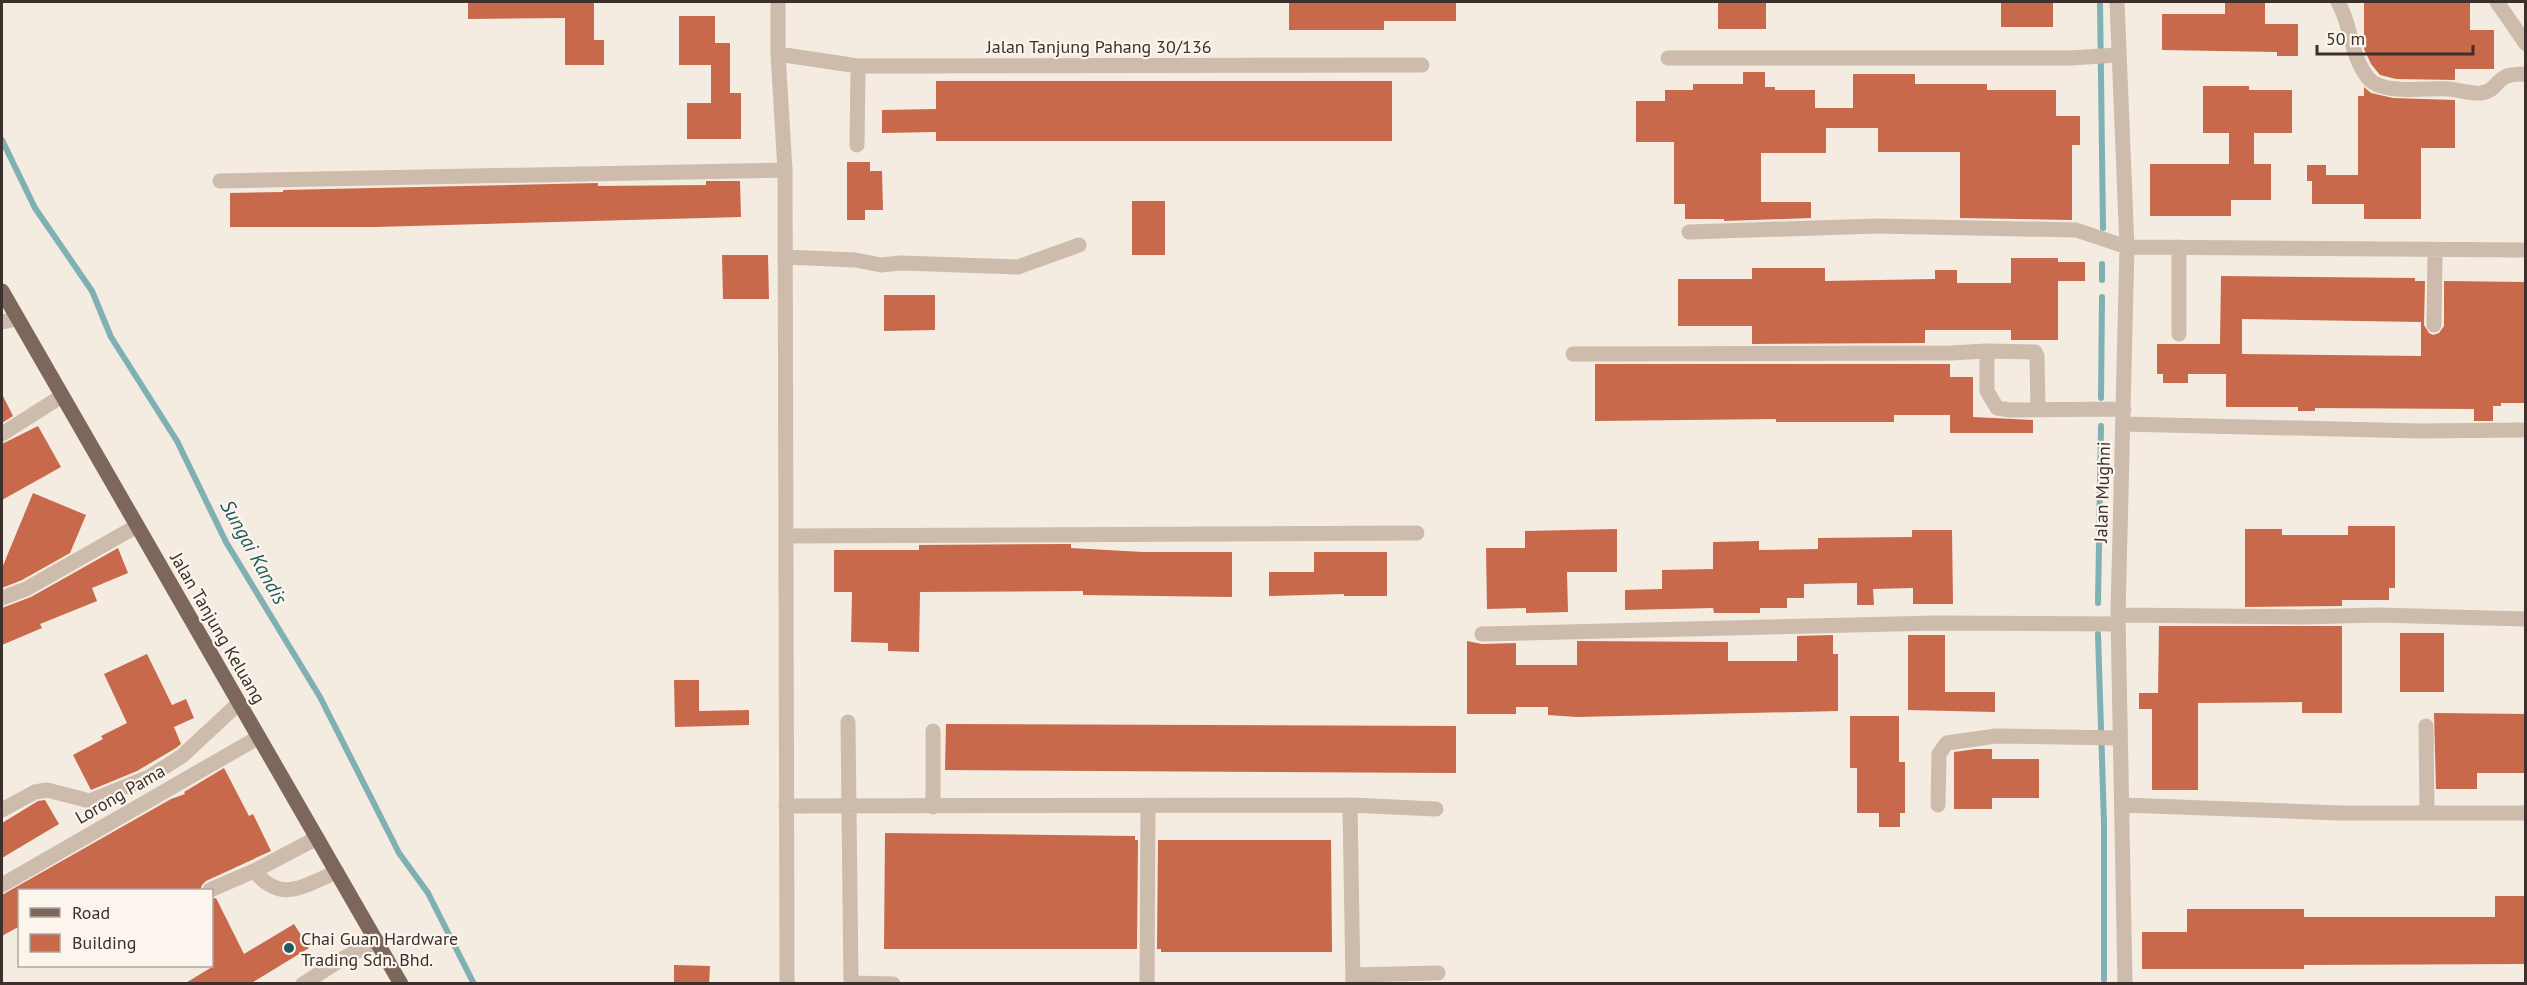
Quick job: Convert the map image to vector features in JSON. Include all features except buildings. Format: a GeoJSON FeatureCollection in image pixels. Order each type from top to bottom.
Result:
{"type":"FeatureCollection","features":[{"type":"Feature","properties":{"kind":"main road","name":"Jalan Tanjung Keluang"},"geometry":{"type":"LineString","coordinates":[[2,291],[337,872],[371,944],[401,984]]}},
{"type":"Feature","properties":{"kind":"street"},"geometry":{"type":"LineString","coordinates":[[778,2],[785,257],[787,984]]}},
{"type":"Feature","properties":{"kind":"street","name":"Jalan Mughni"},"geometry":{"type":"LineString","coordinates":[[2117,2],[2127,247],[2115,738],[2122,805],[2126,984]]}},
{"type":"Feature","properties":{"kind":"street"},"geometry":{"type":"LineString","coordinates":[[2338,2],[2345,17],[2356,57],[2370,80],[2383,87],[2450,89],[2479,93],[2493,90],[2505,76],[2526,74]]}},
{"type":"Feature","properties":{"kind":"street"},"geometry":{"type":"LineString","coordinates":[[2497,2],[2526,44]]}},
{"type":"Feature","properties":{"kind":"street","name":"Jalan Tanjung Pahang 30/136"},"geometry":{"type":"LineString","coordinates":[[778,54],[858,66],[1422,65]]}},
{"type":"Feature","properties":{"kind":"street"},"geometry":{"type":"LineString","coordinates":[[1668,58],[2070,58],[2118,55]]}},
{"type":"Feature","properties":{"kind":"street"},"geometry":{"type":"LineString","coordinates":[[857,145],[858,66]]}},
{"type":"Feature","properties":{"kind":"street"},"geometry":{"type":"LineString","coordinates":[[220,181],[784,170]]}},
{"type":"Feature","properties":{"kind":"street"},"geometry":{"type":"LineString","coordinates":[[1689,232],[1877,226],[2076,230],[2127,247],[2526,250]]}},
{"type":"Feature","properties":{"kind":"street"},"geometry":{"type":"LineString","coordinates":[[785,257],[855,260],[881,265],[901,263],[1018,267],[1079,245]]}},
{"type":"Feature","properties":{"kind":"street"},"geometry":{"type":"LineString","coordinates":[[2180,248],[2180,334]]}},
{"type":"Feature","properties":{"kind":"street"},"geometry":{"type":"LineString","coordinates":[[2434,325],[2435,250]]}},
{"type":"Feature","properties":{"kind":"street"},"geometry":{"type":"LineString","coordinates":[[2,322],[17,319]]}},
{"type":"Feature","properties":{"kind":"street"},"geometry":{"type":"LineString","coordinates":[[1987,351],[1988,391],[1997,408],[2037,409],[2124,417],[2419,431],[2526,430]]}},
{"type":"Feature","properties":{"kind":"street"},"geometry":{"type":"LineString","coordinates":[[1573,354],[2035,352],[2037,356],[2037,409]]}},
{"type":"Feature","properties":{"kind":"street"},"geometry":{"type":"LineString","coordinates":[[2,434],[62,396]]}},
{"type":"Feature","properties":{"kind":"street"},"geometry":{"type":"LineString","coordinates":[[2,598],[26,589],[137,526]]}},
{"type":"Feature","properties":{"kind":"street"},"geometry":{"type":"LineString","coordinates":[[786,536],[1417,533]]}},
{"type":"Feature","properties":{"kind":"street"},"geometry":{"type":"LineString","coordinates":[[1482,634],[2378,615],[2526,619]]}},
{"type":"Feature","properties":{"kind":"street"},"geometry":{"type":"LineString","coordinates":[[2,810],[35,792],[47,790],[90,801],[149,777],[182,756],[239,703]]}},
{"type":"Feature","properties":{"kind":"street"},"geometry":{"type":"LineString","coordinates":[[848,722],[851,983],[893,984]]}},
{"type":"Feature","properties":{"kind":"street"},"geometry":{"type":"LineString","coordinates":[[2426,726],[2427,813]]}},
{"type":"Feature","properties":{"kind":"street"},"geometry":{"type":"LineString","coordinates":[[933,731],[933,807]]}},
{"type":"Feature","properties":{"kind":"street"},"geometry":{"type":"LineString","coordinates":[[1938,805],[1939,754],[1947,743],[1996,736],[2115,738]]}},
{"type":"Feature","properties":{"kind":"street","name":"Lorong Pama"},"geometry":{"type":"LineString","coordinates":[[2,885],[258,737]]}},
{"type":"Feature","properties":{"kind":"street"},"geometry":{"type":"LineString","coordinates":[[786,806],[1350,805],[1436,809]]}},
{"type":"Feature","properties":{"kind":"street"},"geometry":{"type":"LineString","coordinates":[[1350,805],[1353,980],[1438,973]]}},
{"type":"Feature","properties":{"kind":"street"},"geometry":{"type":"LineString","coordinates":[[2122,805],[2225,810],[2526,813]]}},
{"type":"Feature","properties":{"kind":"street"},"geometry":{"type":"LineString","coordinates":[[1147,984],[1148,807]]}},
{"type":"Feature","properties":{"kind":"street"},"geometry":{"type":"LineString","coordinates":[[213,890],[317,838]]}},
{"type":"Feature","properties":{"kind":"street"},"geometry":{"type":"LineString","coordinates":[[254,871],[265,884],[278,891],[298,887],[337,872]]}},
{"type":"Feature","properties":{"kind":"street"},"geometry":{"type":"LineString","coordinates":[[303,984],[371,944]]}},
{"type":"Feature","properties":{"kind":"waterway"},"geometry":{"type":"LineString","coordinates":[[2100,2],[2103,228]]}},
{"type":"Feature","properties":{"kind":"waterway","name":"Sungai Kandis"},"geometry":{"type":"LineString","coordinates":[[2,140],[35,208],[92,291],[111,337],[177,441],[226,542],[320,697],[399,853],[428,893],[474,984]]}},
{"type":"Feature","properties":{"kind":"waterway"},"geometry":{"type":"LineString","coordinates":[[2102,264],[2102,280]]}},
{"type":"Feature","properties":{"kind":"waterway"},"geometry":{"type":"LineString","coordinates":[[2101,398],[2102,297]]}},
{"type":"Feature","properties":{"kind":"waterway"},"geometry":{"type":"LineString","coordinates":[[2098,603],[2101,426]]}},
{"type":"Feature","properties":{"kind":"waterway"},"geometry":{"type":"LineString","coordinates":[[2098,634],[2104,823],[2104,980]]}},
{"type":"Feature","properties":{"kind":"place","name":"Chai Guan Hardware Trading Sdn. Bhd."},"geometry":{"type":"Point","coordinates":[289,948]}}]}
